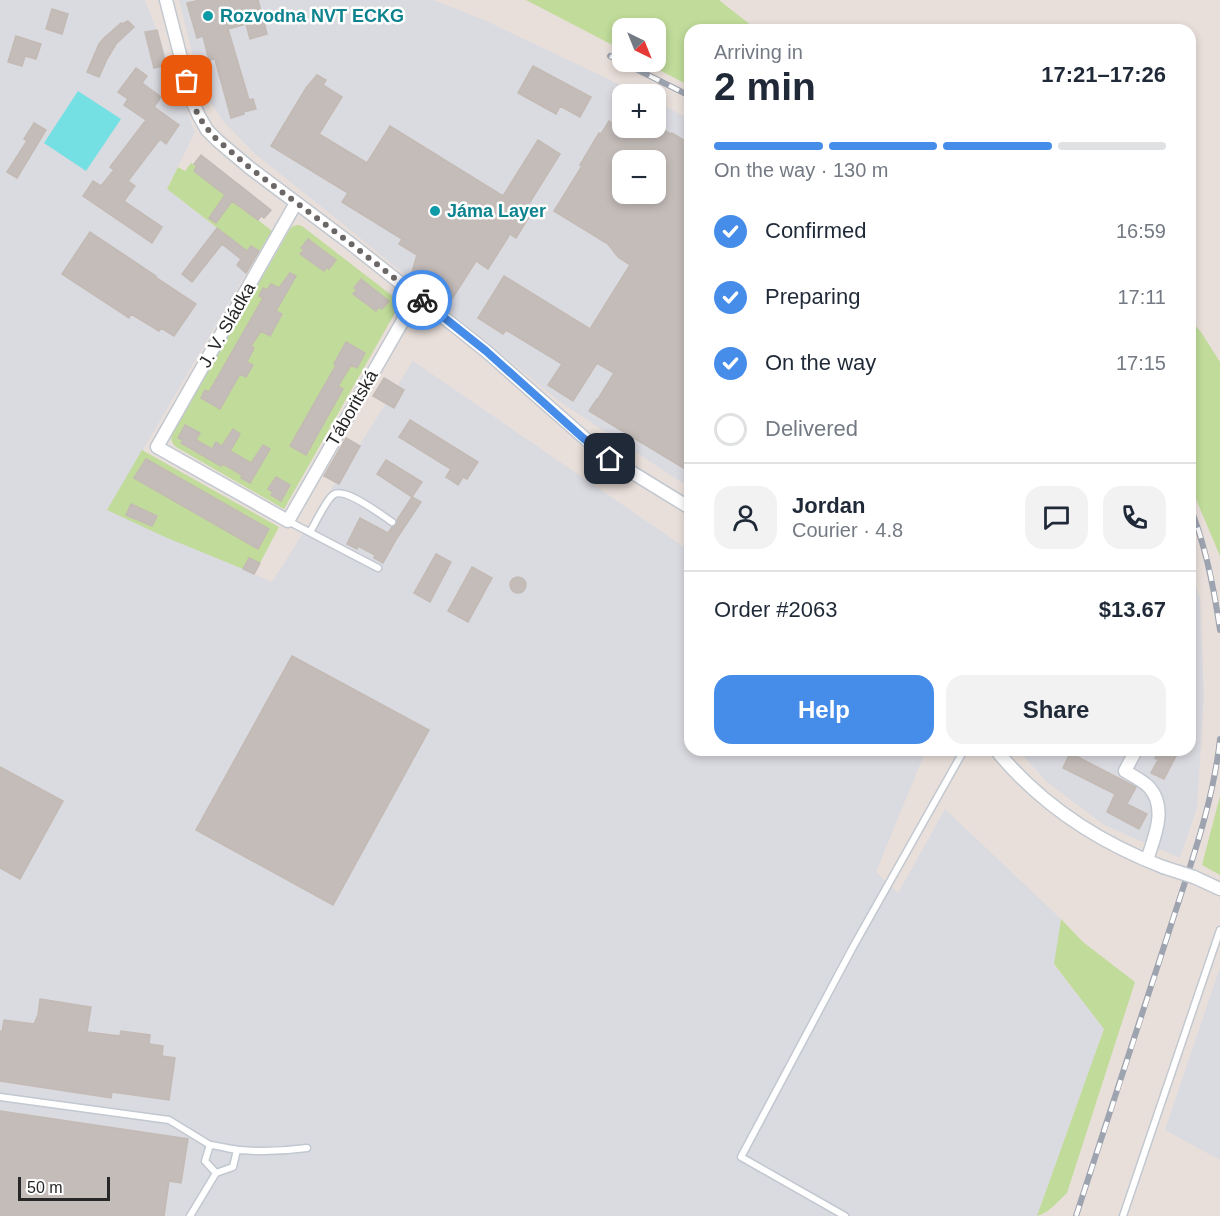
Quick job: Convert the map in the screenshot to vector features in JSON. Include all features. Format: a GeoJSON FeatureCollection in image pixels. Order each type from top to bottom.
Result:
{"type":"FeatureCollection","features":[{"type":"Feature","properties":{"kind":"street"},"geometry":{"type":"LineString","coordinates":[[166,0],[192,101],[203,123],[213,136],[241,161],[486,351],[597,449],[684,504]]}},
{"type":"Feature","properties":{"kind":"street","name":"J. V. Sládka"},"geometry":{"type":"LineString","coordinates":[[288,521],[157,447],[296,203]]}},
{"type":"Feature","properties":{"kind":"street","name":"Táboritská"},"geometry":{"type":"LineString","coordinates":[[288,521],[417,296]]}},
{"type":"Feature","properties":{"kind":"street"},"geometry":{"type":"LineString","coordinates":[[1001,756],[1019,776],[1058,811],[1105,841],[1220,889]]}},
{"type":"Feature","properties":{"kind":"street"},"geometry":{"type":"LineString","coordinates":[[1133,756],[1125,771],[1149,786],[1157,801],[1158,826],[1147,860]]}},
{"type":"Feature","properties":{"kind":"lane"},"geometry":{"type":"LineString","coordinates":[[310,532],[332,496],[339,492],[348,494],[392,522]]}},
{"type":"Feature","properties":{"kind":"lane"},"geometry":{"type":"LineString","coordinates":[[288,521],[378,568]]}},
{"type":"Feature","properties":{"kind":"lane"},"geometry":{"type":"LineString","coordinates":[[845,1216],[741,1157],[853,947],[961,756]]}},
{"type":"Feature","properties":{"kind":"lane"},"geometry":{"type":"LineString","coordinates":[[1123,1216],[1220,930]]}},
{"type":"Feature","properties":{"kind":"lane"},"geometry":{"type":"LineString","coordinates":[[0,1097],[169,1120],[210,1145],[237,1150],[278,1151],[307,1148]]}},
{"type":"Feature","properties":{"kind":"lane"},"geometry":{"type":"LineString","coordinates":[[210,1145],[205,1161],[216,1173]]}},
{"type":"Feature","properties":{"kind":"lane"},"geometry":{"type":"LineString","coordinates":[[190,1216],[216,1173],[233,1167],[237,1150]]}},
{"type":"Feature","properties":{"kind":"shaded area"},"geometry":{"type":"Polygon","coordinates":[[[0,0],[145,0],[195,132],[167,189],[255,258],[108,510],[272,582],[413,361],[684,547],[684,756],[924,756],[876,872],[898,893],[945,809],[1061,919],[1054,965],[1104,1029],[1037,1216],[0,1216],[0,0]]]}},
{"type":"Feature","properties":{"kind":"shaded area"},"geometry":{"type":"Polygon","coordinates":[[[179,0],[433,0],[484,20],[619,84],[612,84],[612,138],[666,138],[666,107],[684,116],[684,484],[560,402],[254,153],[223,121],[201,88],[179,0]]]}},
{"type":"Feature","properties":{"kind":"shaded area"},"geometry":{"type":"Polygon","coordinates":[[[1196,586],[1200,598],[1204,695],[1197,808],[1180,858],[1104,825],[1047,782],[1023,756],[1196,756],[1196,586]]]}},
{"type":"Feature","properties":{"kind":"shaded area"},"geometry":{"type":"Polygon","coordinates":[[[1220,967],[1220,1160],[1165,1130],[1220,967]]]}},
{"type":"Feature","properties":{"kind":"green space"},"geometry":{"type":"Polygon","coordinates":[[[526,0],[719,0],[749,24],[684,24],[684,83],[663,72],[666,72],[666,18],[612,18],[612,45],[526,0]]]}},
{"type":"Feature","properties":{"kind":"green space"},"geometry":{"type":"Polygon","coordinates":[[[191,163],[197,166],[194,171],[225,195],[219,204],[226,209],[233,200],[272,231],[259,252],[251,246],[247,251],[167,189],[178,167],[185,171],[191,163]]]}},
{"type":"Feature","properties":{"kind":"green space"},"geometry":{"type":"Polygon","coordinates":[[[298,225],[400,304],[284,509],[176,447],[171,438],[290,229],[298,225]]]}},
{"type":"Feature","properties":{"kind":"green space"},"geometry":{"type":"Polygon","coordinates":[[[1196,326],[1220,362],[1220,556],[1196,499],[1196,326]]]}},
{"type":"Feature","properties":{"kind":"green space"},"geometry":{"type":"Polygon","coordinates":[[[142,450],[279,527],[260,563],[249,558],[243,569],[107,510],[142,450]]]}},
{"type":"Feature","properties":{"kind":"green space"},"geometry":{"type":"Polygon","coordinates":[[[1220,796],[1220,875],[1202,865],[1220,796]]]}},
{"type":"Feature","properties":{"kind":"green space"},"geometry":{"type":"Polygon","coordinates":[[[1061,919],[1083,942],[1135,982],[1067,1193],[1049,1210],[1037,1216],[1104,1029],[1054,964],[1061,919]]]}},
{"type":"Feature","properties":{"kind":"water"},"geometry":{"type":"Polygon","coordinates":[[[78,91],[121,119],[86,171],[44,143],[78,91]]]}},
{"type":"Feature","properties":{"kind":"building"},"geometry":{"type":"Polygon","coordinates":[[[200,0],[258,0],[267,34],[250,39],[246,24],[228,29],[249,100],[253,99],[256,109],[231,118],[215,59],[209,60],[203,36],[197,38],[187,3],[200,0]]]}},
{"type":"Feature","properties":{"kind":"building"},"geometry":{"type":"Polygon","coordinates":[[[52,9],[68,14],[62,34],[46,29],[52,9]]]}},
{"type":"Feature","properties":{"kind":"building"},"geometry":{"type":"Polygon","coordinates":[[[128,21],[134,27],[116,44],[99,77],[87,72],[99,44],[121,23],[128,21]]]}},
{"type":"Feature","properties":{"kind":"building"},"geometry":{"type":"Polygon","coordinates":[[[157,30],[166,65],[154,68],[145,32],[157,30]]]}},
{"type":"Feature","properties":{"kind":"building"},"geometry":{"type":"Polygon","coordinates":[[[16,36],[41,44],[36,59],[25,56],[22,66],[8,62],[16,36]]]}},
{"type":"Feature","properties":{"kind":"building"},"geometry":{"type":"Polygon","coordinates":[[[533,66],[591,97],[580,117],[560,106],[556,114],[518,93],[533,66]]]}},
{"type":"Feature","properties":{"kind":"building"},"geometry":{"type":"Polygon","coordinates":[[[136,68],[147,76],[142,83],[161,97],[154,107],[179,125],[166,144],[160,139],[128,181],[135,186],[124,201],[162,227],[152,243],[83,196],[93,181],[101,186],[114,170],[110,167],[146,120],[124,105],[128,99],[118,92],[136,68]]]}},
{"type":"Feature","properties":{"kind":"building"},"geometry":{"type":"Polygon","coordinates":[[[317,75],[326,80],[323,85],[342,97],[319,134],[367,163],[390,126],[503,196],[538,140],[560,154],[525,210],[531,214],[516,238],[510,234],[488,269],[476,261],[452,299],[413,275],[417,255],[399,244],[402,239],[342,202],[348,193],[271,146],[306,88],[317,75]]]}},
{"type":"Feature","properties":{"kind":"building"},"geometry":{"type":"Polygon","coordinates":[[[609,121],[612,123],[612,138],[666,138],[666,131],[684,140],[684,468],[589,411],[614,373],[597,363],[573,401],[548,385],[562,364],[506,330],[503,334],[478,318],[504,276],[590,329],[630,265],[618,257],[608,244],[554,211],[582,166],[580,165],[609,121]]]}},
{"type":"Feature","properties":{"kind":"building"},"geometry":{"type":"Polygon","coordinates":[[[34,123],[46,130],[17,178],[7,172],[27,141],[24,139],[34,123]]]}},
{"type":"Feature","properties":{"kind":"building"},"geometry":{"type":"Polygon","coordinates":[[[201,155],[271,210],[264,218],[261,216],[258,220],[232,201],[216,223],[209,218],[225,195],[194,171],[197,166],[194,164],[201,155]]]}},
{"type":"Feature","properties":{"kind":"building"},"geometry":{"type":"Polygon","coordinates":[[[217,228],[247,251],[251,246],[259,251],[246,273],[237,265],[241,259],[222,244],[192,282],[182,274],[217,228]]]}},
{"type":"Feature","properties":{"kind":"building"},"geometry":{"type":"Polygon","coordinates":[[[90,232],[196,304],[174,336],[161,328],[159,331],[131,314],[129,318],[62,274],[90,232]]]}},
{"type":"Feature","properties":{"kind":"building"},"geometry":{"type":"Polygon","coordinates":[[[308,239],[336,260],[329,269],[327,267],[324,271],[300,254],[304,250],[301,248],[308,239]]]}},
{"type":"Feature","properties":{"kind":"building"},"geometry":{"type":"Polygon","coordinates":[[[290,273],[296,276],[276,311],[282,314],[270,336],[261,331],[251,346],[254,348],[247,362],[253,365],[246,377],[240,374],[220,409],[201,398],[205,390],[209,392],[263,298],[259,296],[263,288],[267,290],[271,284],[279,288],[290,273]]]}},
{"type":"Feature","properties":{"kind":"building"},"geometry":{"type":"Polygon","coordinates":[[[361,279],[389,301],[382,309],[379,307],[376,311],[353,294],[357,290],[354,288],[361,279]]]}},
{"type":"Feature","properties":{"kind":"building"},"geometry":{"type":"Polygon","coordinates":[[[346,342],[365,353],[357,368],[351,365],[338,386],[343,389],[306,455],[290,446],[336,365],[334,364],[346,342]]]}},
{"type":"Feature","properties":{"kind":"building"},"geometry":{"type":"Polygon","coordinates":[[[384,378],[404,390],[394,408],[373,396],[384,378]]]}},
{"type":"Feature","properties":{"kind":"building"},"geometry":{"type":"Polygon","coordinates":[[[410,420],[478,462],[467,479],[463,477],[458,485],[446,477],[451,469],[399,437],[410,420]]]}},
{"type":"Feature","properties":{"kind":"building"},"geometry":{"type":"Polygon","coordinates":[[[185,425],[200,433],[196,440],[212,449],[216,442],[222,446],[233,429],[240,434],[230,451],[251,463],[263,445],[270,449],[250,483],[241,478],[242,475],[181,443],[183,440],[178,438],[185,425]]]}},
{"type":"Feature","properties":{"kind":"building"},"geometry":{"type":"Polygon","coordinates":[[[346,438],[360,446],[339,484],[324,476],[346,438]]]}},
{"type":"Feature","properties":{"kind":"building"},"geometry":{"type":"Polygon","coordinates":[[[146,459],[269,529],[258,549],[134,478],[146,459]]]}},
{"type":"Feature","properties":{"kind":"building"},"geometry":{"type":"Polygon","coordinates":[[[386,460],[422,482],[412,497],[377,474],[386,460]]]}},
{"type":"Feature","properties":{"kind":"building"},"geometry":{"type":"Polygon","coordinates":[[[276,477],[290,485],[281,501],[271,495],[273,492],[268,489],[276,477]]]}},
{"type":"Feature","properties":{"kind":"building"},"geometry":{"type":"Polygon","coordinates":[[[412,497],[421,502],[383,563],[374,558],[375,555],[358,546],[357,549],[347,544],[360,518],[388,533],[397,524],[397,520],[412,497]]]}},
{"type":"Feature","properties":{"kind":"building"},"geometry":{"type":"Polygon","coordinates":[[[131,504],[157,516],[152,526],[126,515],[131,504]]]}},
{"type":"Feature","properties":{"kind":"building"},"geometry":{"type":"Polygon","coordinates":[[[436,554],[451,562],[430,602],[414,593],[436,554]]]}},
{"type":"Feature","properties":{"kind":"building"},"geometry":{"type":"Polygon","coordinates":[[[249,558],[260,563],[254,574],[243,569],[249,558]]]}},
{"type":"Feature","properties":{"kind":"building"},"geometry":{"type":"Polygon","coordinates":[[[472,567],[492,578],[468,622],[448,611],[472,567]]]}},
{"type":"Feature","properties":{"kind":"building"},"geometry":{"type":"Polygon","coordinates":[[[515,577],[521,577],[526,585],[524,591],[515,593],[510,588],[510,582],[515,577]]]}},
{"type":"Feature","properties":{"kind":"building"},"geometry":{"type":"Polygon","coordinates":[[[292,656],[429,730],[333,905],[196,830],[292,656]]]}},
{"type":"Feature","properties":{"kind":"building"},"geometry":{"type":"Polygon","coordinates":[[[1069,756],[1076,756],[1136,787],[1127,804],[1147,814],[1139,829],[1107,812],[1115,794],[1063,768],[1069,756]]]}},
{"type":"Feature","properties":{"kind":"building"},"geometry":{"type":"Polygon","coordinates":[[[1156,756],[1176,756],[1164,779],[1151,773],[1158,760],[1156,756]]]}},
{"type":"Feature","properties":{"kind":"building"},"geometry":{"type":"Polygon","coordinates":[[[0,767],[63,801],[20,879],[0,868],[0,767]]]}},
{"type":"Feature","properties":{"kind":"building"},"geometry":{"type":"Polygon","coordinates":[[[40,999],[91,1007],[87,1032],[120,1036],[121,1031],[150,1035],[149,1044],[163,1046],[162,1056],[175,1058],[169,1100],[112,1092],[111,1098],[0,1081],[0,1031],[2,1032],[4,1020],[34,1024],[40,999]]]}},
{"type":"Feature","properties":{"kind":"building"},"geometry":{"type":"Polygon","coordinates":[[[0,1111],[188,1139],[181,1183],[169,1181],[164,1216],[0,1216],[0,1111]]]}},
{"type":"Feature","properties":{"kind":"railway"},"geometry":{"type":"LineString","coordinates":[[610,56],[684,93]]}},
{"type":"Feature","properties":{"kind":"railway"},"geometry":{"type":"LineString","coordinates":[[1196,523],[1209,567],[1220,630]]}},
{"type":"Feature","properties":{"kind":"railway"},"geometry":{"type":"LineString","coordinates":[[1076,1216],[1200,833],[1212,787],[1220,739]]}},
{"type":"Feature","properties":{"kind":"way so far"},"geometry":{"type":"LineString","coordinates":[[187,81],[195,109],[213,136],[250,168],[422,300]]}},
{"type":"Feature","properties":{"kind":"place","name":"Rozvodna NVT ECKG"},"geometry":{"type":"Point","coordinates":[208,16]}},
{"type":"Feature","properties":{"kind":"place","name":"Jáma Layer"},"geometry":{"type":"Point","coordinates":[435,211]}},
{"type":"Feature","properties":{"kind":"route"},"geometry":{"type":"LineString","coordinates":[[422,300],[486,351],[583,438],[610,459]]}}]}
